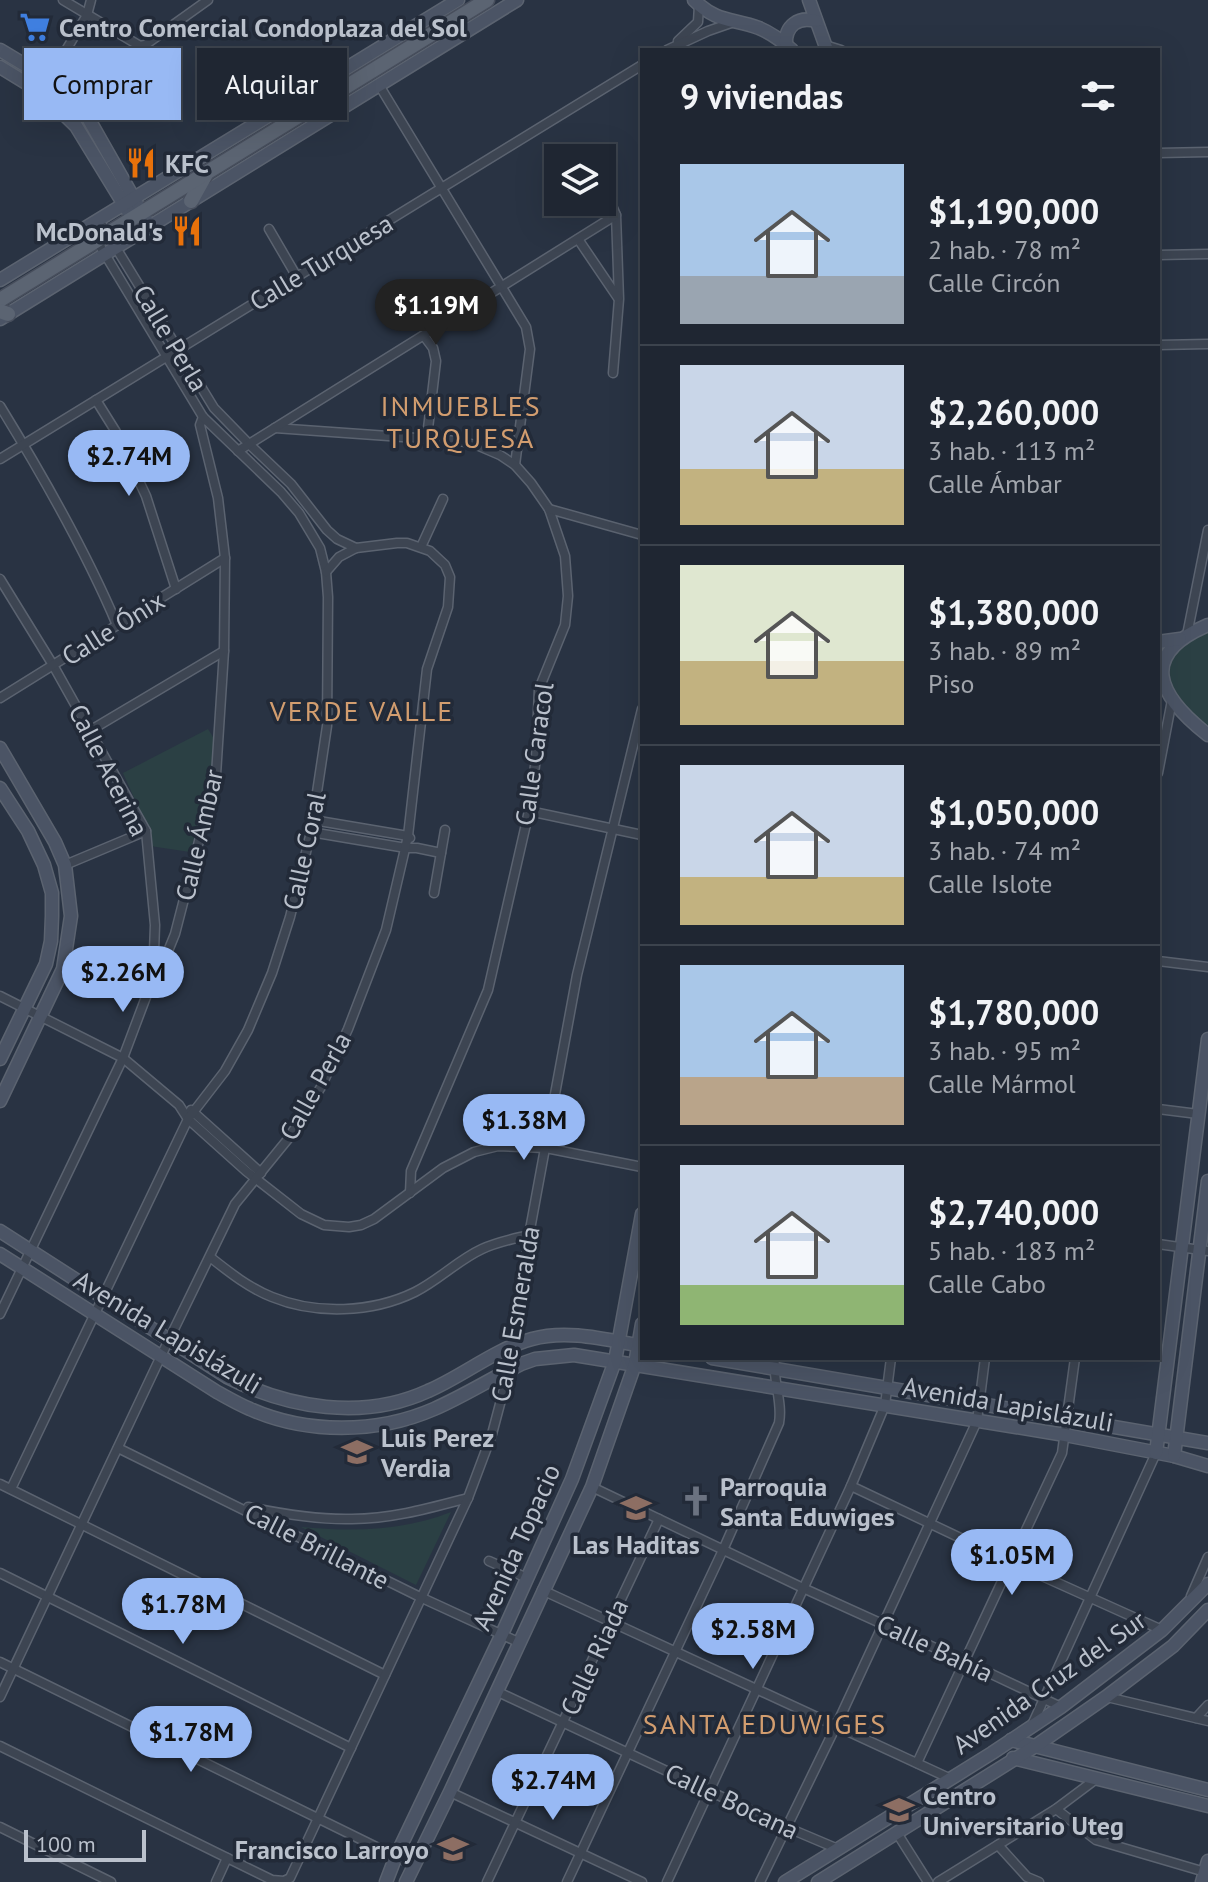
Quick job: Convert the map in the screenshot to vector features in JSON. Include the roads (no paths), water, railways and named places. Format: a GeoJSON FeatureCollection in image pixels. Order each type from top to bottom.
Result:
{"type":"FeatureCollection","features":[{"type":"Feature","properties":{"kind":"main road"},"geometry":{"type":"LineString","coordinates":[[0,280],[458,0]]}},
{"type":"Feature","properties":{"kind":"main road"},"geometry":{"type":"LineString","coordinates":[[0,300],[487,0]]}},
{"type":"Feature","properties":{"kind":"main road"},"geometry":{"type":"LineString","coordinates":[[3,315],[517,0]]}},
{"type":"Feature","properties":{"kind":"main road"},"geometry":{"type":"LineString","coordinates":[[809,0],[826,47]]}},
{"type":"Feature","properties":{"kind":"main road"},"geometry":{"type":"LineString","coordinates":[[696,3],[719,18],[762,29],[789,47]]}},
{"type":"Feature","properties":{"kind":"main road"},"geometry":{"type":"LineString","coordinates":[[789,47],[787,33],[794,23],[804,19],[816,21]]}},
{"type":"Feature","properties":{"kind":"main road"},"geometry":{"type":"LineString","coordinates":[[0,50],[24,64]]}},
{"type":"Feature","properties":{"kind":"main road"},"geometry":{"type":"LineString","coordinates":[[0,67],[24,82]]}},
{"type":"Feature","properties":{"kind":"main road"},"geometry":{"type":"LineString","coordinates":[[70,120],[129,201],[145,229]]}},
{"type":"Feature","properties":{"kind":"main road"},"geometry":{"type":"LineString","coordinates":[[89,120],[129,201]]}},
{"type":"Feature","properties":{"kind":"main road"},"geometry":{"type":"LineString","coordinates":[[191,201],[206,173]]}},
{"type":"Feature","properties":{"kind":"main road"},"geometry":{"type":"LineString","coordinates":[[1208,625],[1169,650],[1162,676],[1166,692],[1208,735]]}},
{"type":"Feature","properties":{"kind":"main road"},"geometry":{"type":"LineString","coordinates":[[1160,642],[1185,637]]}},
{"type":"Feature","properties":{"kind":"main road"},"geometry":{"type":"LineString","coordinates":[[0,748],[44,822],[65,865],[71,916],[63,969],[0,1101]]}},
{"type":"Feature","properties":{"kind":"main road"},"geometry":{"type":"LineString","coordinates":[[0,788],[37,849],[52,893],[52,928],[46,964],[0,1059]]}},
{"type":"Feature","properties":{"kind":"main road"},"geometry":{"type":"LineString","coordinates":[[1156,1453],[1208,1039]]}},
{"type":"Feature","properties":{"kind":"main road"},"geometry":{"type":"LineString","coordinates":[[1174,1456],[1204,1250],[1208,1181]]}},
{"type":"Feature","properties":{"kind":"main road","name":"Avenida Topacio"},"geometry":{"type":"LineString","coordinates":[[386,1882],[572,1479],[615,1361],[640,1225]]}},
{"type":"Feature","properties":{"kind":"main road","name":"Avenida Lapislázuli"},"geometry":{"type":"LineString","coordinates":[[0,1231],[227,1377],[244,1386],[302,1404],[352,1408],[399,1402],[428,1392],[513,1346],[534,1338],[578,1335],[640,1345]]}},
{"type":"Feature","properties":{"kind":"main road","name":"Avenida Lapislázuli"},"geometry":{"type":"LineString","coordinates":[[0,1254],[217,1392],[248,1409],[294,1424],[330,1428],[368,1426],[414,1417],[535,1359],[574,1355],[1065,1435],[1174,1456],[1208,1466]]}},
{"type":"Feature","properties":{"kind":"main road","name":"Avenida Topacio"},"geometry":{"type":"LineString","coordinates":[[406,1882],[592,1487],[640,1345]]}},
{"type":"Feature","properties":{"kind":"main road","name":"Avenida Lapislázuli"},"geometry":{"type":"LineString","coordinates":[[733,1360],[774,1364],[980,1404],[1208,1443]]}},
{"type":"Feature","properties":{"kind":"main road","name":"Avenida Cruz del Sur"},"geometry":{"type":"LineString","coordinates":[[785,1882],[1061,1707],[1162,1630],[1208,1584]]}},
{"type":"Feature","properties":{"kind":"main road","name":"Avenida Cruz del Sur"},"geometry":{"type":"LineString","coordinates":[[818,1882],[1034,1747],[1106,1697],[1173,1646],[1208,1610]]}},
{"type":"Feature","properties":{"kind":"main road"},"geometry":{"type":"LineString","coordinates":[[1011,1740],[1208,1790]]}},
{"type":"Feature","properties":{"kind":"main road"},"geometry":{"type":"LineString","coordinates":[[992,1753],[1208,1806]]}},
{"type":"Feature","properties":{"kind":"street"},"geometry":{"type":"LineString","coordinates":[[63,0],[140,46],[208,0]]}},
{"type":"Feature","properties":{"kind":"street"},"geometry":{"type":"LineString","coordinates":[[68,48],[87,15],[91,0]]}},
{"type":"Feature","properties":{"kind":"street"},"geometry":{"type":"LineString","coordinates":[[670,48],[698,22],[696,3]]}},
{"type":"Feature","properties":{"kind":"street"},"geometry":{"type":"LineString","coordinates":[[672,48],[731,22]]}},
{"type":"Feature","properties":{"kind":"street","name":"Calle Turquesa"},"geometry":{"type":"LineString","coordinates":[[0,459],[640,66]]}},
{"type":"Feature","properties":{"kind":"street"},"geometry":{"type":"LineString","coordinates":[[379,85],[526,327],[530,343],[515,465]]}},
{"type":"Feature","properties":{"kind":"street"},"geometry":{"type":"LineString","coordinates":[[1160,153],[1208,152]]}},
{"type":"Feature","properties":{"kind":"street"},"geometry":{"type":"LineString","coordinates":[[613,373],[619,299],[616,215]]}},
{"type":"Feature","properties":{"kind":"street"},"geometry":{"type":"LineString","coordinates":[[238,451],[614,216]]}},
{"type":"Feature","properties":{"kind":"street","name":"Calle Perla"},"geometry":{"type":"LineString","coordinates":[[94,223],[214,408],[291,484],[327,530],[356,548]]}},
{"type":"Feature","properties":{"kind":"street"},"geometry":{"type":"LineString","coordinates":[[269,229],[297,277]]}},
{"type":"Feature","properties":{"kind":"street"},"geometry":{"type":"LineString","coordinates":[[578,239],[619,299]]}},
{"type":"Feature","properties":{"kind":"street","name":"Calle Coral"},"geometry":{"type":"LineString","coordinates":[[11,1489],[191,1115],[235,1054],[266,987],[290,917],[311,832],[327,726],[328,597],[320,548],[291,503],[203,417],[111,251]]}},
{"type":"Feature","properties":{"kind":"street"},"geometry":{"type":"LineString","coordinates":[[1160,255],[1208,254]]}},
{"type":"Feature","properties":{"kind":"street"},"geometry":{"type":"LineString","coordinates":[[424,336],[433,348],[436,361],[427,437]]}},
{"type":"Feature","properties":{"kind":"street"},"geometry":{"type":"LineString","coordinates":[[1160,345],[1208,344]]}},
{"type":"Feature","properties":{"kind":"street"},"geometry":{"type":"LineString","coordinates":[[96,400],[116,432],[146,496],[176,589]]}},
{"type":"Feature","properties":{"kind":"street"},"geometry":{"type":"LineString","coordinates":[[0,406],[98,580],[117,625]]}},
{"type":"Feature","properties":{"kind":"street"},"geometry":{"type":"LineString","coordinates":[[203,417],[214,408]]}},
{"type":"Feature","properties":{"kind":"street","name":"Calle Ámbar"},"geometry":{"type":"LineString","coordinates":[[0,1314],[123,1058],[152,981],[175,934],[216,775],[224,651],[225,558],[218,498],[200,425],[203,417]]}},
{"type":"Feature","properties":{"kind":"street","name":"Calle Caracol"},"geometry":{"type":"LineString","coordinates":[[275,428],[427,437],[459,441],[500,455],[515,465],[549,509],[565,556],[568,596],[565,625],[539,689],[536,758],[529,811],[488,990],[411,1171],[410,1193]]}},
{"type":"Feature","properties":{"kind":"street"},"geometry":{"type":"LineString","coordinates":[[326,572],[339,557],[356,548],[397,543],[421,547],[443,499]]}},
{"type":"Feature","properties":{"kind":"street"},"geometry":{"type":"LineString","coordinates":[[549,509],[640,534]]}},
{"type":"Feature","properties":{"kind":"street"},"geometry":{"type":"LineString","coordinates":[[1185,637],[1208,530]]}},
{"type":"Feature","properties":{"kind":"street"},"geometry":{"type":"LineString","coordinates":[[320,548],[330,546],[337,539]]}},
{"type":"Feature","properties":{"kind":"street","name":"Calle Perla"},"geometry":{"type":"LineString","coordinates":[[0,1697],[235,1204],[288,1139],[311,1105],[348,1029],[386,930],[408,836],[427,669],[451,590],[445,565],[421,547]]}},
{"type":"Feature","properties":{"kind":"street","name":"Calle Ónix"},"geometry":{"type":"LineString","coordinates":[[0,698],[225,558]]}},
{"type":"Feature","properties":{"kind":"street","name":"Calle Acerina"},"geometry":{"type":"LineString","coordinates":[[0,579],[91,730],[146,831],[155,925],[152,981]]}},
{"type":"Feature","properties":{"kind":"street"},"geometry":{"type":"LineString","coordinates":[[91,730],[224,651]]}},
{"type":"Feature","properties":{"kind":"street"},"geometry":{"type":"LineString","coordinates":[[1160,753],[1166,692]]}},
{"type":"Feature","properties":{"kind":"street","name":"Calle Esmeralda"},"geometry":{"type":"LineString","coordinates":[[284,1881],[293,1873],[468,1498],[492,1434],[509,1370],[529,1235],[577,975],[640,717]]}},
{"type":"Feature","properties":{"kind":"street"},"geometry":{"type":"LineString","coordinates":[[529,811],[640,835]]}},
{"type":"Feature","properties":{"kind":"street"},"geometry":{"type":"LineString","coordinates":[[313,820],[408,836],[417,848]]}},
{"type":"Feature","properties":{"kind":"street"},"geometry":{"type":"LineString","coordinates":[[434,893],[445,830]]}},
{"type":"Feature","properties":{"kind":"street"},"geometry":{"type":"LineString","coordinates":[[65,865],[146,831]]}},
{"type":"Feature","properties":{"kind":"street"},"geometry":{"type":"LineString","coordinates":[[311,832],[441,853]]}},
{"type":"Feature","properties":{"kind":"street"},"geometry":{"type":"LineString","coordinates":[[1160,961],[1208,967]]}},
{"type":"Feature","properties":{"kind":"street"},"geometry":{"type":"LineString","coordinates":[[0,996],[123,1058],[312,1220],[336,1227],[361,1225],[374,1219],[443,1168],[474,1152],[498,1146],[546,1148],[640,1167]]}},
{"type":"Feature","properties":{"kind":"street"},"geometry":{"type":"LineString","coordinates":[[1160,1109],[1198,1114]]}},
{"type":"Feature","properties":{"kind":"street"},"geometry":{"type":"LineString","coordinates":[[210,1257],[254,1289],[272,1298],[315,1307],[350,1309],[375,1306],[413,1293],[480,1250],[529,1235]]}},
{"type":"Feature","properties":{"kind":"street"},"geometry":{"type":"LineString","coordinates":[[1160,1244],[1204,1250]]}},
{"type":"Feature","properties":{"kind":"street"},"geometry":{"type":"LineString","coordinates":[[667,1882],[851,1486],[885,1405],[891,1360]]}},
{"type":"Feature","properties":{"kind":"street"},"geometry":{"type":"LineString","coordinates":[[760,1882],[977,1421],[985,1360]]}},
{"type":"Feature","properties":{"kind":"street"},"geometry":{"type":"LineString","coordinates":[[917,1763],[1062,1453],[1075,1360]]}},
{"type":"Feature","properties":{"kind":"street"},"geometry":{"type":"LineString","coordinates":[[567,1882],[723,1550],[779,1423],[774,1364]]}},
{"type":"Feature","properties":{"kind":"street","name":"Calle Brillante"},"geometry":{"type":"LineString","coordinates":[[118,1448],[518,1642]]}},
{"type":"Feature","properties":{"kind":"street"},"geometry":{"type":"LineString","coordinates":[[1032,1726],[1156,1453]]}},
{"type":"Feature","properties":{"kind":"street"},"geometry":{"type":"LineString","coordinates":[[0,1484],[385,1675]]}},
{"type":"Feature","properties":{"kind":"street"},"geometry":{"type":"LineString","coordinates":[[851,1486],[1162,1630]]}},
{"type":"Feature","properties":{"kind":"street","name":"Calle Bahía"},"geometry":{"type":"LineString","coordinates":[[592,1487],[1061,1707]]}},
{"type":"Feature","properties":{"kind":"street"},"geometry":{"type":"LineString","coordinates":[[235,1505],[303,1517],[354,1519],[405,1514],[468,1498]]}},
{"type":"Feature","properties":{"kind":"street","name":"Calle Riada"},"geometry":{"type":"LineString","coordinates":[[487,1882],[659,1519]]}},
{"type":"Feature","properties":{"kind":"street"},"geometry":{"type":"LineString","coordinates":[[1189,1604],[1208,1557]]}},
{"type":"Feature","properties":{"kind":"street"},"geometry":{"type":"LineString","coordinates":[[489,1561],[527,1578]]}},
{"type":"Feature","properties":{"kind":"street"},"geometry":{"type":"LineString","coordinates":[[0,1573],[351,1748]]}},
{"type":"Feature","properties":{"kind":"street"},"geometry":{"type":"LineString","coordinates":[[542,1590],[951,1779]]}},
{"type":"Feature","properties":{"kind":"street"},"geometry":{"type":"LineString","coordinates":[[0,1662],[413,1865]]}},
{"type":"Feature","properties":{"kind":"street","name":"Calle Bocana"},"geometry":{"type":"LineString","coordinates":[[496,1691],[838,1849]]}},
{"type":"Feature","properties":{"kind":"street"},"geometry":{"type":"LineString","coordinates":[[1106,1697],[1208,1721]]}},
{"type":"Feature","properties":{"kind":"street"},"geometry":{"type":"LineString","coordinates":[[1196,1718],[1208,1705]]}},
{"type":"Feature","properties":{"kind":"street"},"geometry":{"type":"LineString","coordinates":[[0,1746],[272,1880],[284,1881]]}},
{"type":"Feature","properties":{"kind":"street"},"geometry":{"type":"LineString","coordinates":[[938,1882],[1056,1809],[1097,1778]]}},
{"type":"Feature","properties":{"kind":"street"},"geometry":{"type":"LineString","coordinates":[[450,1792],[642,1882]]}},
{"type":"Feature","properties":{"kind":"street"},"geometry":{"type":"LineString","coordinates":[[1056,1809],[1096,1840],[1205,1872]]}},
{"type":"Feature","properties":{"kind":"street"},"geometry":{"type":"LineString","coordinates":[[0,1827],[111,1882]]}},
{"type":"Feature","properties":{"kind":"street"},"geometry":{"type":"LineString","coordinates":[[897,1833],[928,1882]]}},
{"type":"Feature","properties":{"kind":"street"},"geometry":{"type":"LineString","coordinates":[[998,1845],[1027,1877],[1039,1882]]}},
{"type":"Feature","properties":{"kind":"street"},"geometry":{"type":"LineString","coordinates":[[216,1882],[227,1858]]}},
{"type":"Feature","properties":{"kind":"place","name":"Centro Comercial Condoplaza del Sol"},"geometry":{"type":"Point","coordinates":[35,27]}},
{"type":"Feature","properties":{"kind":"place","name":"KFC"},"geometry":{"type":"Point","coordinates":[141,163]}},
{"type":"Feature","properties":{"kind":"place","name":"McDonald's"},"geometry":{"type":"Point","coordinates":[187,231]}},
{"type":"Feature","properties":{"kind":"place","name":"Luis Perez Verdia"},"geometry":{"type":"Point","coordinates":[357,1452]}},
{"type":"Feature","properties":{"kind":"place","name":"Parroquia Santa Eduwiges"},"geometry":{"type":"Point","coordinates":[696,1501]}},
{"type":"Feature","properties":{"kind":"place","name":"Las Haditas"},"geometry":{"type":"Point","coordinates":[636,1508]}},
{"type":"Feature","properties":{"kind":"place","name":"Centro Universitario Uteg"},"geometry":{"type":"Point","coordinates":[899,1810]}},
{"type":"Feature","properties":{"kind":"place","name":"Francisco Larroyo"},"geometry":{"type":"Point","coordinates":[453,1849]}},
{"type":"Feature","properties":{"kind":"district","name":"INMUEBLES TURQUESA"},"geometry":{"type":"Point","coordinates":[461,421]}},
{"type":"Feature","properties":{"kind":"district","name":"VERDE VALLE"},"geometry":{"type":"Point","coordinates":[362,710]}},
{"type":"Feature","properties":{"kind":"district","name":"SANTA EDUWIGES"},"geometry":{"type":"Point","coordinates":[765,1723]}}]}
